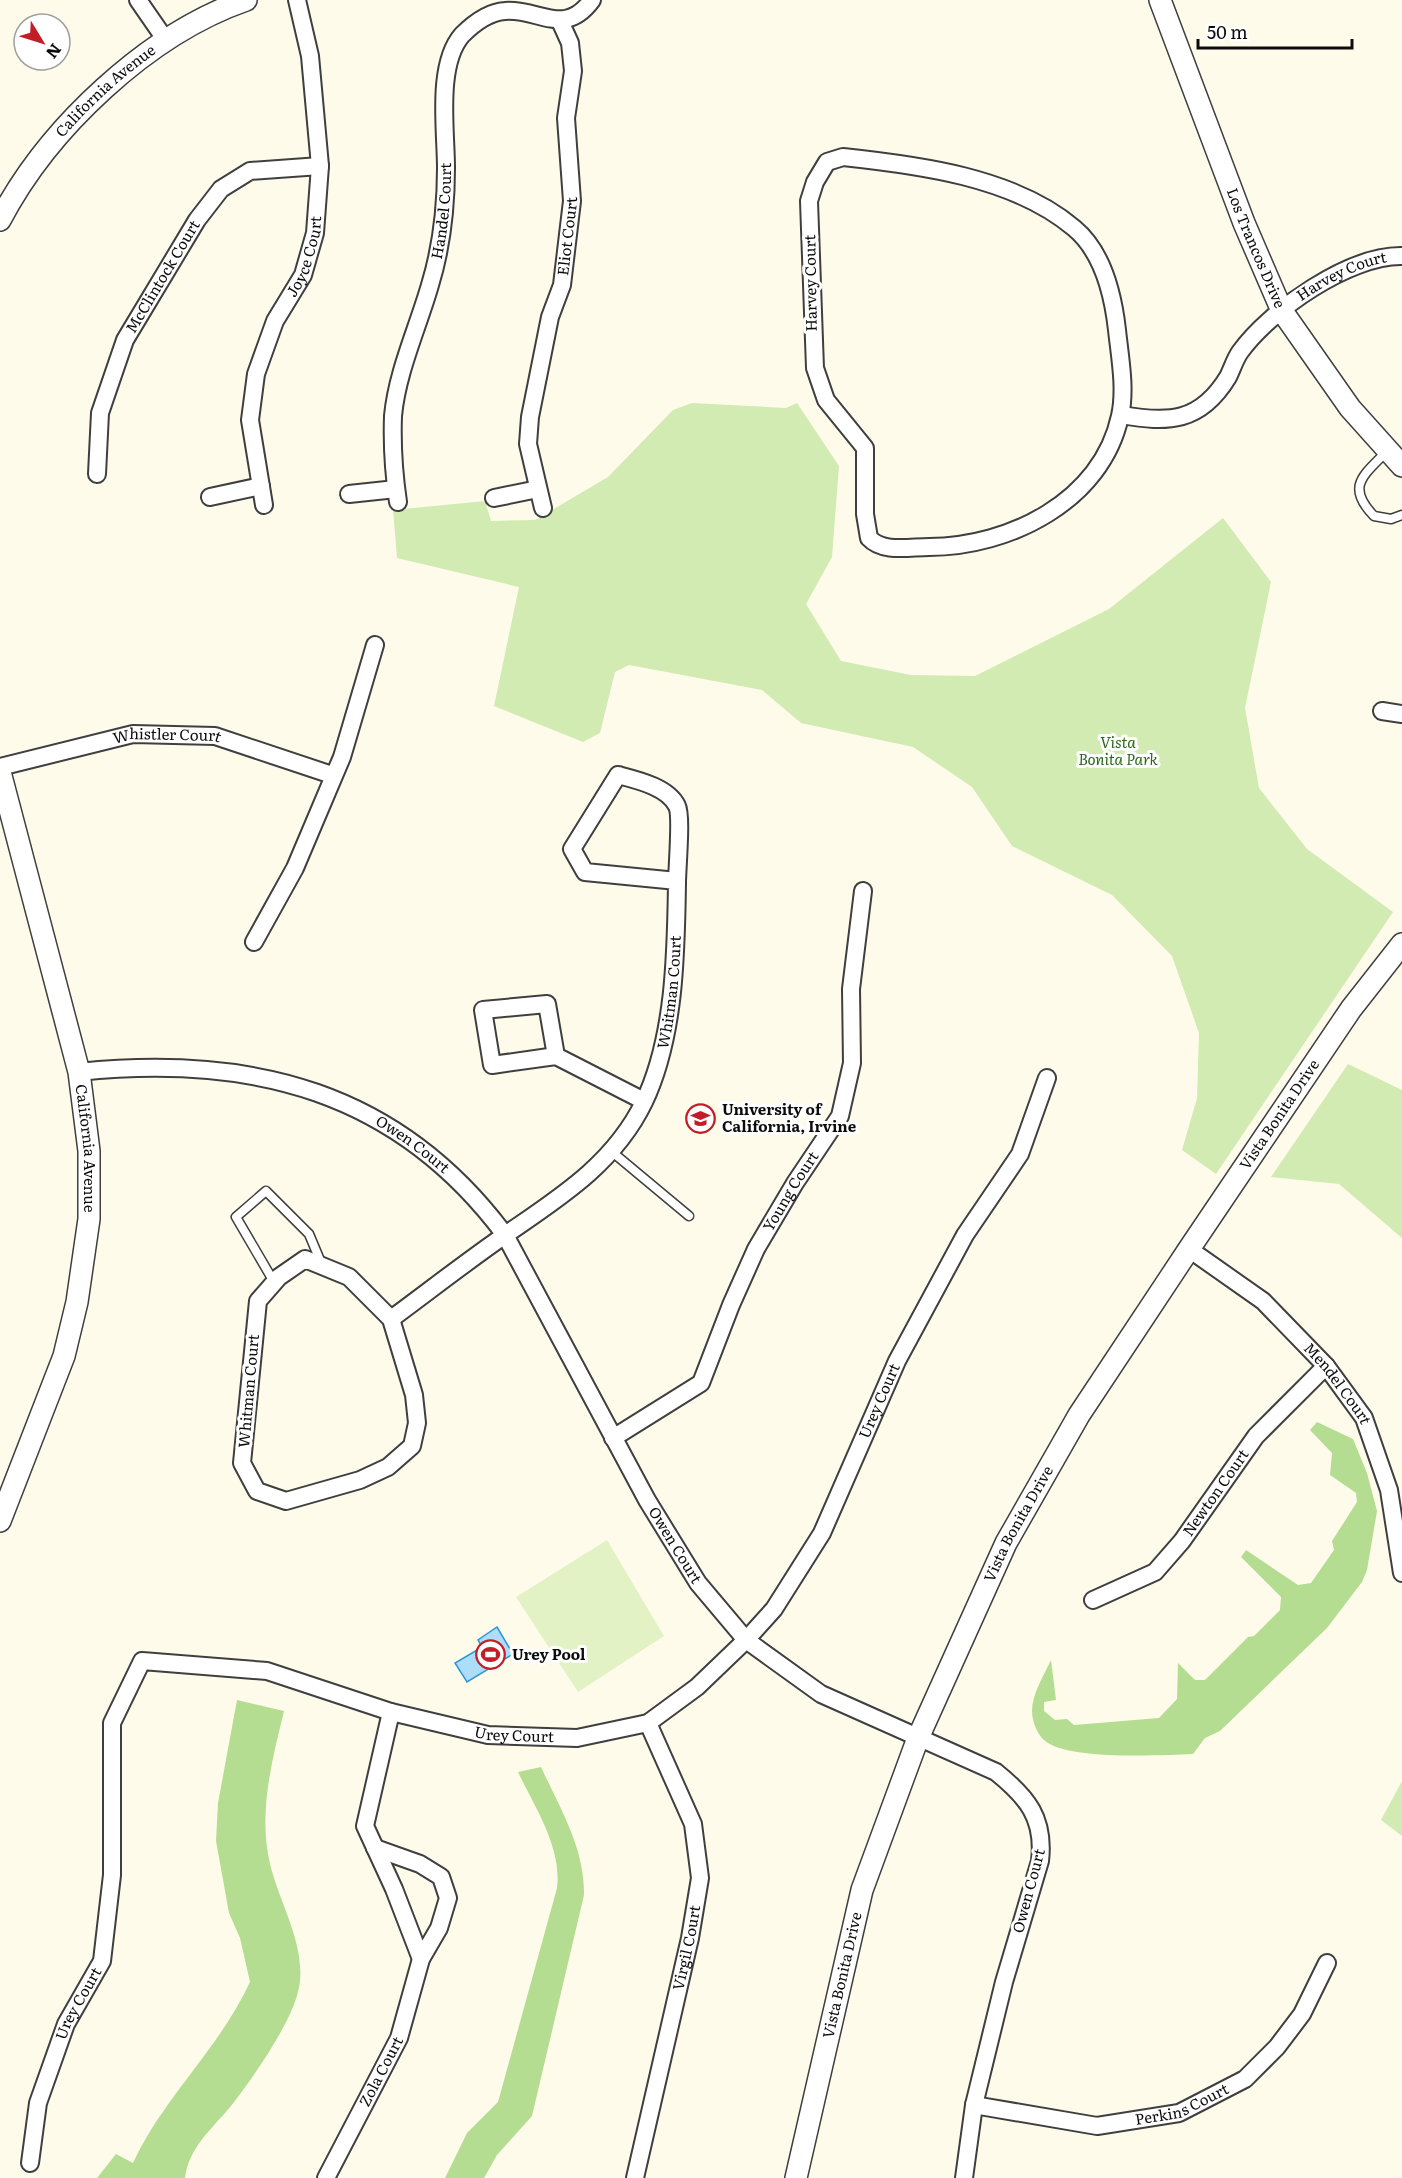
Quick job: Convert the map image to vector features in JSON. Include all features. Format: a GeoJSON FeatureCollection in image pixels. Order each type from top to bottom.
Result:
{"type":"FeatureCollection","features":[{"type":"Feature","properties":{"kind":"street"},"geometry":{"type":"LineString","coordinates":[[138,0],[165,39]]}},
{"type":"Feature","properties":{"kind":"street","name":"California Avenue"},"geometry":{"type":"LineString","coordinates":[[0,220],[36,164],[79,115],[165,39],[213,12],[246,0]]}},
{"type":"Feature","properties":{"kind":"street","name":"Joyce Court"},"geometry":{"type":"LineString","coordinates":[[264,505],[250,420],[256,374],[275,321],[303,275],[315,233],[320,166],[310,56],[297,0]]}},
{"type":"Feature","properties":{"kind":"street"},"geometry":{"type":"LineString","coordinates":[[560,21],[577,14],[592,0]]}},
{"type":"Feature","properties":{"kind":"street","name":"Los Trancos Drive"},"geometry":{"type":"LineString","coordinates":[[1160,0],[1244,223],[1282,311],[1350,408],[1395,459]]}},
{"type":"Feature","properties":{"kind":"street","name":"Handel Court"},"geometry":{"type":"LineString","coordinates":[[349,494],[397,496],[393,415],[402,375],[431,283],[446,185],[445,82],[450,54],[467,31],[483,18],[494,13],[505,10],[560,21]]}},
{"type":"Feature","properties":{"kind":"street","name":"Eliot Court"},"geometry":{"type":"LineString","coordinates":[[543,508],[528,444],[530,417],[550,317],[562,285],[572,201],[566,118],[573,71],[570,43],[560,21]]}},
{"type":"Feature","properties":{"kind":"street","name":"Harvey Court"},"geometry":{"type":"LineString","coordinates":[[843,157],[966,176],[1027,198],[1076,229],[1092,248],[1105,273],[1116,315],[1122,372],[1120,415],[1112,440],[1096,469],[1079,490],[1060,506],[1013,531],[965,545],[883,547],[868,538],[865,448],[826,400],[814,368],[809,201],[815,182],[827,162],[843,157]]}},
{"type":"Feature","properties":{"kind":"street","name":"McClintock Court"},"geometry":{"type":"LineString","coordinates":[[97,474],[100,413],[125,340],[197,220],[221,189],[250,171],[320,166]]}},
{"type":"Feature","properties":{"kind":"street","name":"Harvey Court"},"geometry":{"type":"LineString","coordinates":[[1120,415],[1161,421],[1177,419],[1199,409],[1216,394],[1239,353],[1282,311],[1342,272],[1385,256],[1402,256]]}},
{"type":"Feature","properties":{"kind":"street"},"geometry":{"type":"LineString","coordinates":[[210,497],[261,486]]}},
{"type":"Feature","properties":{"kind":"street"},"geometry":{"type":"LineString","coordinates":[[494,498],[538,489]]}},
{"type":"Feature","properties":{"kind":"street"},"geometry":{"type":"LineString","coordinates":[[254,942],[295,868],[332,775],[342,757],[375,645]]}},
{"type":"Feature","properties":{"kind":"street"},"geometry":{"type":"LineString","coordinates":[[1382,711],[1402,714]]}},
{"type":"Feature","properties":{"kind":"street","name":"Whistler Court"},"geometry":{"type":"LineString","coordinates":[[0,768],[133,734],[215,736],[332,775]]}},
{"type":"Feature","properties":{"kind":"street","name":"California Avenue"},"geometry":{"type":"LineString","coordinates":[[0,772],[80,1072],[89,1151],[89,1220],[77,1302],[64,1356],[0,1521]]}},
{"type":"Feature","properties":{"kind":"street","name":"Whitman Court"},"geometry":{"type":"LineString","coordinates":[[391,1319],[505,1235],[560,1200],[596,1169],[624,1137],[644,1101],[664,1033],[673,986],[677,881],[678,808],[670,796],[639,781],[618,775],[572,849],[585,872],[677,881]]}},
{"type":"Feature","properties":{"kind":"street","name":"Young Court"},"geometry":{"type":"LineString","coordinates":[[614,1438],[701,1383],[731,1305],[756,1249],[795,1183],[840,1116],[852,1063],[851,989],[863,891]]}},
{"type":"Feature","properties":{"kind":"street","name":"Vista Bonita Drive"},"geometry":{"type":"LineString","coordinates":[[796,2178],[862,1890],[918,1738],[1006,1542],[1079,1415],[1351,1009],[1402,944]]}},
{"type":"Feature","properties":{"kind":"street"},"geometry":{"type":"LineString","coordinates":[[556,1056],[548,1004],[483,1010],[492,1065],[556,1056],[644,1101]]}},
{"type":"Feature","properties":{"kind":"street","name":"Owen Court"},"geometry":{"type":"LineString","coordinates":[[80,1072],[192,1069],[232,1073],[304,1087],[350,1105],[397,1131],[428,1153],[480,1201],[505,1235],[614,1438],[698,1583],[746,1640],[821,1694],[996,1772],[1021,1791],[1039,1822],[1042,1843],[1040,1861],[1004,1982],[974,2105],[964,2178]]}},
{"type":"Feature","properties":{"kind":"street","name":"Urey Court"},"geometry":{"type":"LineString","coordinates":[[30,2163],[38,2103],[66,2024],[102,1961],[112,1875],[112,1723],[142,1661],[267,1671],[391,1712],[488,1735],[577,1738],[648,1723],[697,1687],[746,1640],[774,1609],[822,1533],[897,1361],[965,1235],[1020,1154],[1047,1078]]}},
{"type":"Feature","properties":{"kind":"street","name":"Mendel Court"},"geometry":{"type":"LineString","coordinates":[[1189,1249],[1263,1301],[1326,1366],[1364,1418],[1389,1490],[1402,1573]]}},
{"type":"Feature","properties":{"kind":"street","name":"Whitman Court"},"geometry":{"type":"LineString","coordinates":[[305,1259],[349,1277],[391,1319],[414,1395],[417,1423],[412,1446],[388,1467],[360,1480],[286,1501],[257,1491],[242,1463],[258,1301],[274,1282],[305,1259]]}},
{"type":"Feature","properties":{"kind":"street","name":"Newton Court"},"geometry":{"type":"LineString","coordinates":[[1093,1600],[1155,1572],[1182,1541],[1256,1436],[1326,1366]]}},
{"type":"Feature","properties":{"kind":"street"},"geometry":{"type":"LineString","coordinates":[[391,1712],[364,1826],[394,1889],[420,1959]]}},
{"type":"Feature","properties":{"kind":"street","name":"Virgil Court"},"geometry":{"type":"LineString","coordinates":[[634,2178],[690,1938],[700,1878],[693,1824],[648,1723]]}},
{"type":"Feature","properties":{"kind":"street","name":"Zola Court"},"geometry":{"type":"LineString","coordinates":[[326,2178],[399,2038],[420,1959],[439,1928],[448,1898],[441,1877],[420,1864],[375,1848]]}},
{"type":"Feature","properties":{"kind":"street","name":"Perkins Court"},"geometry":{"type":"LineString","coordinates":[[974,2105],[1097,2126],[1179,2113],[1245,2079],[1277,2047],[1302,2014],[1327,1963]]}},
{"type":"Feature","properties":{"kind":"lane"},"geometry":{"type":"LineString","coordinates":[[1395,459],[1363,476],[1358,491],[1361,500],[1374,516],[1391,519],[1402,515]]}},
{"type":"Feature","properties":{"kind":"lane"},"geometry":{"type":"LineString","coordinates":[[611,1151],[689,1216]]}},
{"type":"Feature","properties":{"kind":"lane"},"geometry":{"type":"LineString","coordinates":[[274,1282],[236,1217],[266,1191],[309,1234],[322,1266]]}},
{"type":"Feature","properties":{"kind":"green space","name":"Vista Bonita Park"},"geometry":{"type":"Polygon","coordinates":[[[692,403],[786,408],[797,403],[839,466],[832,557],[806,604],[841,661],[911,675],[975,676],[1109,609],[1223,518],[1271,582],[1245,708],[1259,788],[1307,849],[1393,912],[1216,1174],[1182,1150],[1197,1098],[1199,1033],[1172,956],[1112,895],[1012,846],[972,787],[913,747],[801,723],[762,690],[629,665],[615,672],[600,733],[583,742],[494,706],[519,587],[397,558],[393,510],[485,501],[491,521],[535,520],[608,477],[673,410],[692,403]]]}},
{"type":"Feature","properties":{"kind":"green space"},"geometry":{"type":"Polygon","coordinates":[[[1348,1064],[1402,1090],[1402,1238],[1339,1184],[1271,1177],[1348,1064]]]}},
{"type":"Feature","properties":{"kind":"green space"},"geometry":{"type":"Polygon","coordinates":[[[1317,1422],[1353,1439],[1367,1473],[1377,1511],[1367,1570],[1362,1582],[1327,1628],[1220,1731],[1205,1738],[1193,1754],[1138,1756],[1093,1754],[1055,1747],[1044,1740],[1039,1734],[1032,1715],[1034,1698],[1051,1660],[1056,1700],[1044,1702],[1044,1711],[1055,1720],[1067,1719],[1074,1725],[1159,1718],[1177,1699],[1178,1663],[1195,1680],[1205,1680],[1248,1637],[1254,1636],[1280,1610],[1281,1597],[1241,1557],[1246,1550],[1298,1585],[1311,1583],[1334,1550],[1332,1541],[1357,1502],[1356,1493],[1330,1475],[1332,1453],[1310,1430],[1317,1422]]]}},
{"type":"Feature","properties":{"kind":"green space"},"geometry":{"type":"Polygon","coordinates":[[[607,1540],[664,1636],[578,1692],[516,1597],[607,1540]]]}},
{"type":"Feature","properties":{"kind":"green space"},"geometry":{"type":"Polygon","coordinates":[[[237,1700],[284,1711],[268,1787],[265,1825],[270,1864],[297,1944],[300,1960],[298,1992],[287,2020],[259,2067],[240,2095],[196,2148],[187,2167],[185,2178],[97,2178],[116,2154],[133,2163],[145,2139],[223,2029],[250,1982],[240,1938],[229,1913],[216,1841],[218,1803],[237,1700]]]}},
{"type":"Feature","properties":{"kind":"green space"},"geometry":{"type":"Polygon","coordinates":[[[541,1767],[576,1845],[584,1895],[532,2116],[497,2155],[484,2178],[445,2178],[467,2133],[498,2102],[557,1888],[555,1858],[546,1828],[518,1772],[541,1767]]]}},
{"type":"Feature","properties":{"kind":"green space"},"geometry":{"type":"Polygon","coordinates":[[[1402,1781],[1402,1836],[1381,1820],[1402,1781]]]}},
{"type":"Feature","properties":{"kind":"water","name":"Urey Pool"},"geometry":{"type":"Polygon","coordinates":[[[497,1627],[513,1654],[467,1682],[455,1663],[479,1649],[481,1645],[478,1640],[497,1627]]]}},
{"type":"Feature","properties":{"kind":"place","name":"University of California, Irvine"},"geometry":{"type":"Point","coordinates":[701,1119]}},
{"type":"Feature","properties":{"kind":"place","name":"Urey Pool"},"geometry":{"type":"Point","coordinates":[491,1655]}}]}
